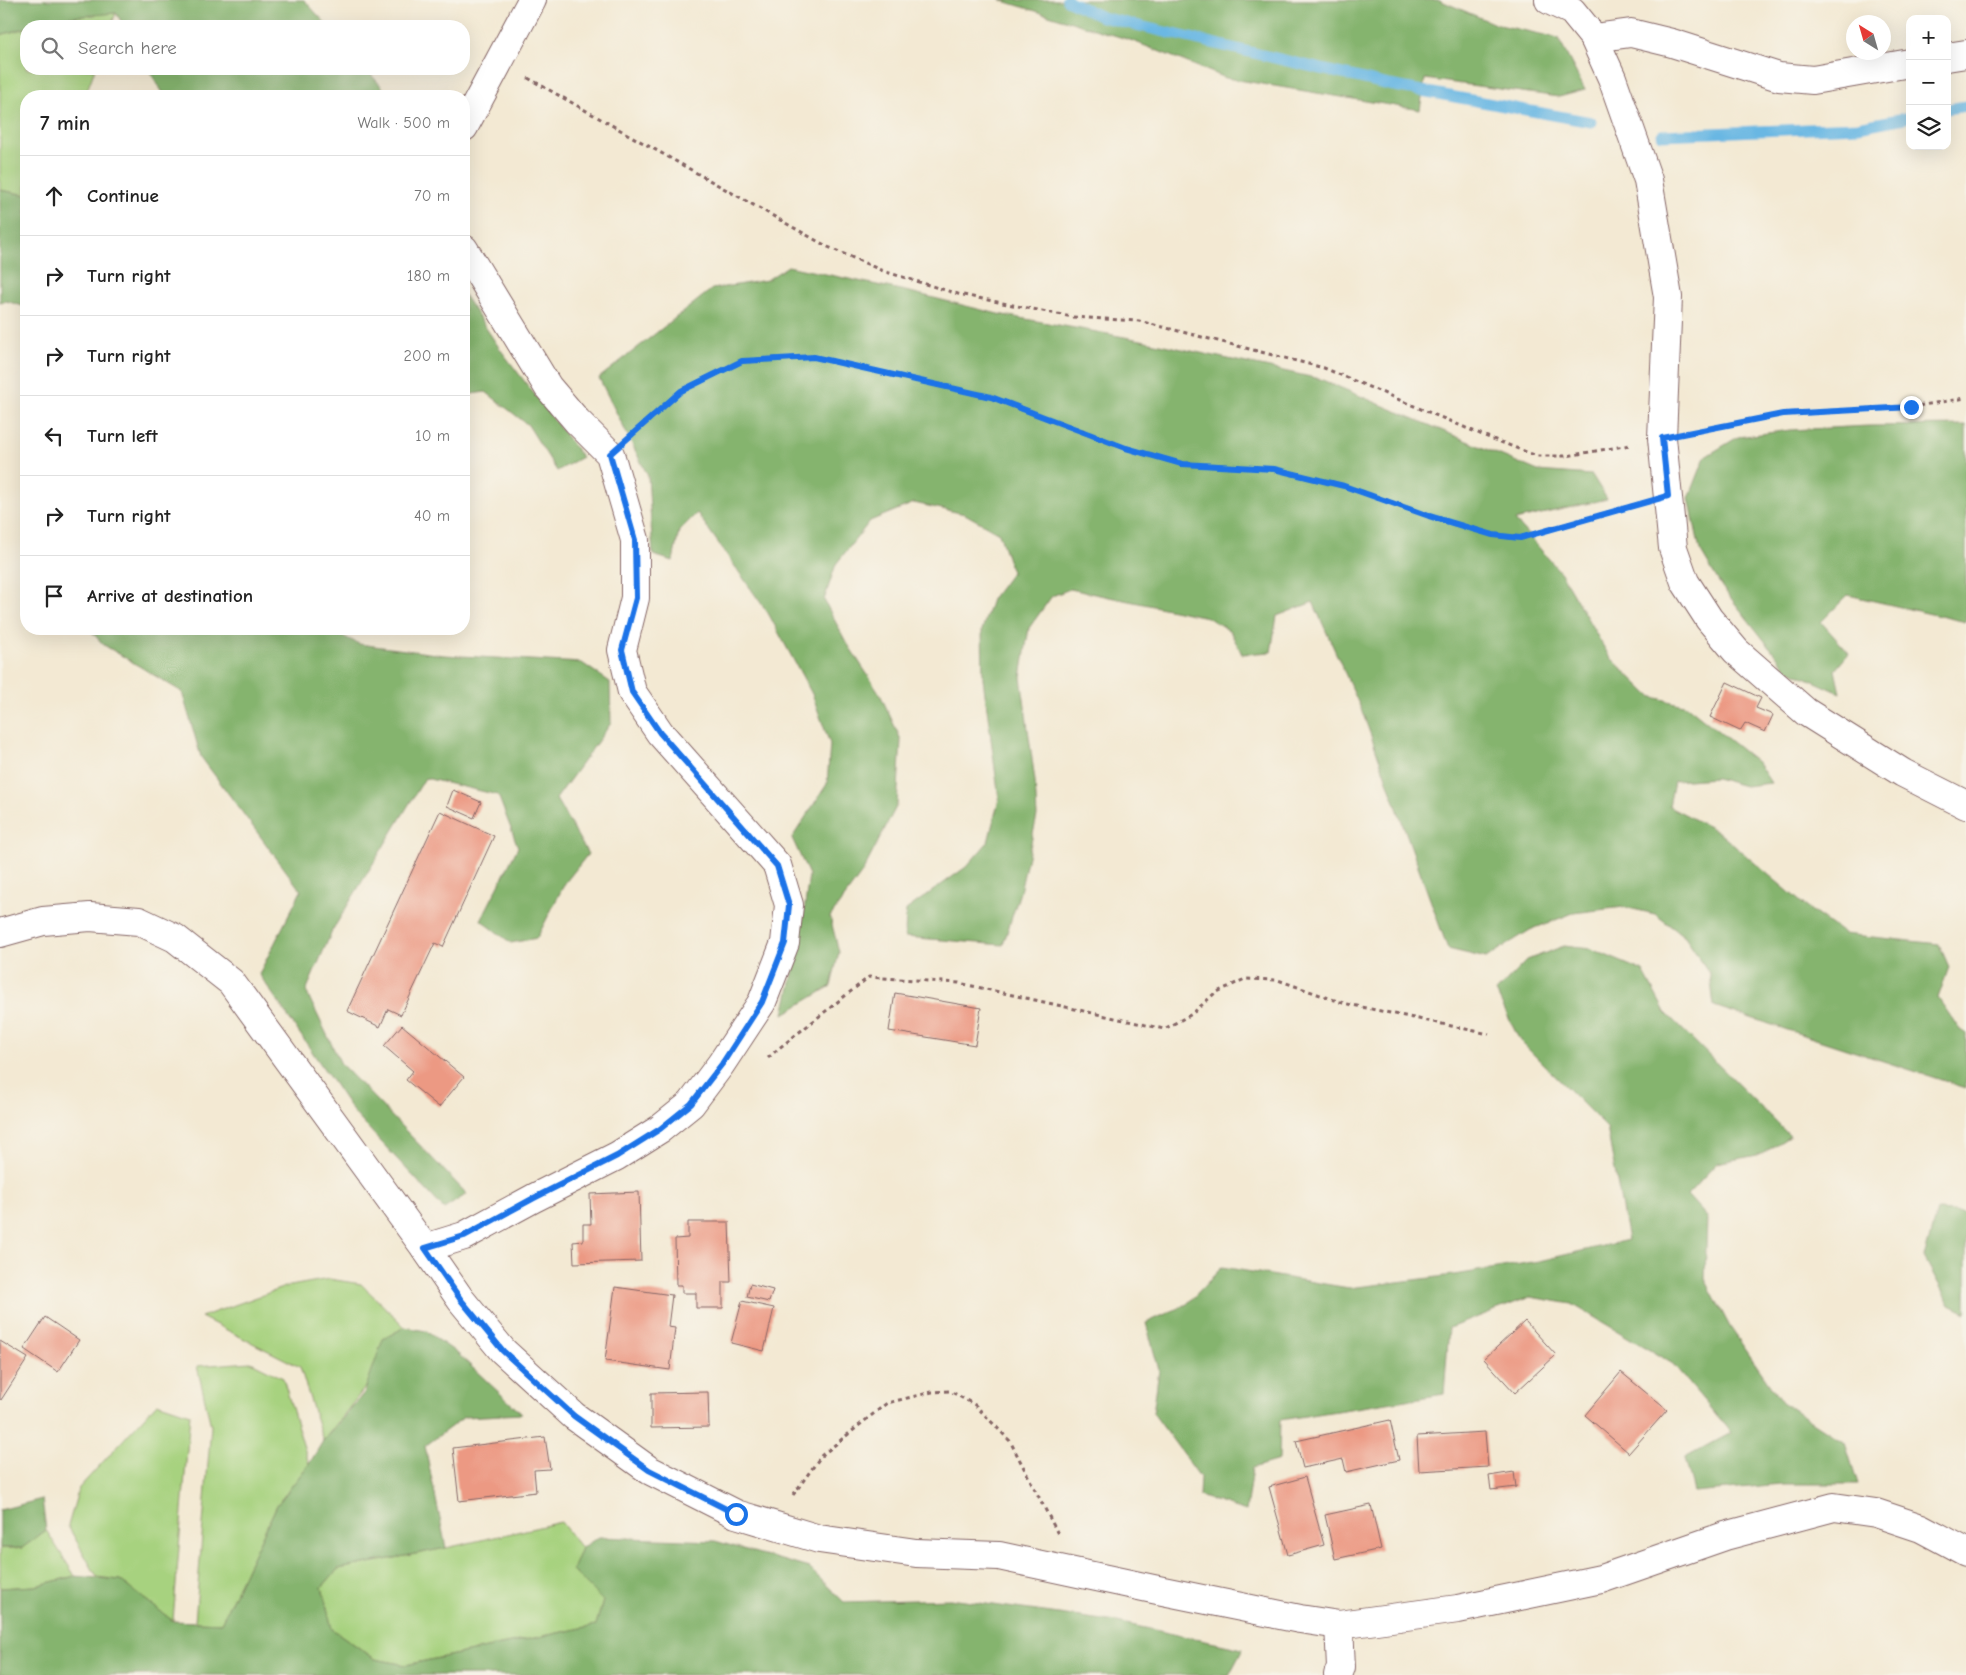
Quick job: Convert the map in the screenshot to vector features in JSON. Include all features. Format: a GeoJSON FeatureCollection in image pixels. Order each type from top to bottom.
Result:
{"type":"FeatureCollection","features":[{"type":"Feature","properties":{"kind":"street"},"geometry":{"type":"LineString","coordinates":[[470,116],[532,0]]}},
{"type":"Feature","properties":{"kind":"street"},"geometry":{"type":"LineString","coordinates":[[1549,0],[1572,11],[1594,38],[1612,78],[1648,180],[1668,297],[1662,438],[1673,548],[1684,582],[1709,619],[1736,651],[1806,712],[1903,773],[1966,805]]}},
{"type":"Feature","properties":{"kind":"street"},"geometry":{"type":"LineString","coordinates":[[1594,38],[1631,32],[1779,77],[1813,80],[1906,64]]}},
{"type":"Feature","properties":{"kind":"street"},"geometry":{"type":"LineString","coordinates":[[1951,56],[1966,54]]}},
{"type":"Feature","properties":{"kind":"street"},"geometry":{"type":"LineString","coordinates":[[425,1248],[464,1236],[617,1156],[660,1129],[691,1104],[722,1064],[762,1002],[785,943],[789,905],[777,866],[660,733],[632,692],[622,650],[636,598],[635,540],[610,454],[577,421],[548,387],[470,259]]}},
{"type":"Feature","properties":{"kind":"street"},"geometry":{"type":"LineString","coordinates":[[0,934],[43,922],[90,917],[139,921],[175,938],[231,982],[461,1300],[503,1351],[574,1416],[649,1470],[736,1514],[819,1539],[916,1552],[999,1556],[1270,1613],[1340,1625],[1458,1609],[1601,1579],[1725,1536],[1834,1507],[1876,1513],[1912,1525],[1966,1552]]}},
{"type":"Feature","properties":{"kind":"street"},"geometry":{"type":"LineString","coordinates":[[1338,1675],[1341,1667],[1340,1625]]}},
{"type":"Feature","properties":{"kind":"path"},"geometry":{"type":"LineString","coordinates":[[499,62],[828,247],[883,271],[958,294],[1072,317],[1139,321],[1324,368],[1537,456],[1567,456],[1783,414],[1911,407],[1966,398]]}},
{"type":"Feature","properties":{"kind":"path"},"geometry":{"type":"LineString","coordinates":[[610,454],[681,391],[742,361],[814,357],[991,397],[1126,448],[1182,464],[1274,469],[1344,486],[1429,516],[1493,535],[1520,538],[1668,496]]}},
{"type":"Feature","properties":{"kind":"path"},"geometry":{"type":"LineString","coordinates":[[764,1063],[778,1049],[869,977],[959,983],[1164,1029],[1192,1014],[1215,993],[1245,979],[1278,980],[1343,1003],[1489,1034]]}},
{"type":"Feature","properties":{"kind":"path"},"geometry":{"type":"LineString","coordinates":[[775,1526],[794,1494],[821,1456],[859,1424],[888,1403],[932,1392],[950,1391],[975,1405],[1010,1441],[1077,1572]]}},
{"type":"Feature","properties":{"kind":"green space"},"geometry":{"type":"Polygon","coordinates":[[[0,0],[304,0],[322,20],[120,20],[116,13],[53,20],[20,20],[20,29],[0,35],[0,0]]]}},
{"type":"Feature","properties":{"kind":"green space"},"geometry":{"type":"Polygon","coordinates":[[[1000,0],[1439,0],[1495,24],[1558,38],[1585,90],[1559,97],[1425,79],[1420,110],[1226,78],[1133,41],[1000,0]]]}},
{"type":"Feature","properties":{"kind":"green space"},"geometry":{"type":"Polygon","coordinates":[[[116,13],[113,20],[50,20],[60,17],[116,13]]]}},
{"type":"Feature","properties":{"kind":"green space"},"geometry":{"type":"Polygon","coordinates":[[[20,30],[20,75],[93,75],[87,90],[20,90],[20,194],[0,190],[0,35],[20,30]]]}},
{"type":"Feature","properties":{"kind":"green space"},"geometry":{"type":"Polygon","coordinates":[[[152,75],[371,75],[385,90],[161,90],[152,75]]]}},
{"type":"Feature","properties":{"kind":"green space"},"geometry":{"type":"Polygon","coordinates":[[[0,190],[20,194],[20,305],[6,301],[0,302],[0,190]]]}},
{"type":"Feature","properties":{"kind":"green space"},"geometry":{"type":"Polygon","coordinates":[[[788,266],[910,292],[998,314],[1141,340],[1320,379],[1538,471],[1592,475],[1607,499],[1515,520],[1561,573],[1609,656],[1650,696],[1687,706],[1758,763],[1771,783],[1745,786],[1716,778],[1674,781],[1669,806],[1717,831],[1809,909],[1844,934],[1939,944],[1949,967],[1938,998],[1960,1030],[1966,1033],[1966,1088],[1714,1006],[1710,974],[1685,937],[1655,914],[1624,907],[1573,913],[1530,930],[1486,958],[1448,949],[1362,711],[1313,602],[1277,616],[1271,652],[1242,654],[1230,631],[1207,617],[1070,589],[1052,596],[1029,628],[1021,677],[1035,781],[1037,816],[1020,892],[1003,945],[905,937],[906,910],[966,867],[988,842],[999,799],[983,679],[982,630],[992,599],[1012,572],[999,533],[965,514],[914,503],[870,521],[836,564],[824,600],[845,640],[880,694],[901,740],[897,805],[862,873],[830,917],[839,952],[831,986],[784,1014],[800,942],[809,875],[792,838],[827,784],[830,744],[812,694],[768,613],[697,513],[679,531],[673,561],[653,555],[648,476],[599,378],[712,289],[767,280],[788,266]]]}},
{"type":"Feature","properties":{"kind":"green space"},"geometry":{"type":"Polygon","coordinates":[[[470,304],[500,349],[582,457],[557,471],[528,425],[486,392],[470,394],[470,304]]]}},
{"type":"Feature","properties":{"kind":"green space"},"geometry":{"type":"Polygon","coordinates":[[[1966,425],[1966,622],[1848,595],[1821,622],[1849,653],[1835,670],[1840,693],[1787,669],[1722,587],[1700,550],[1689,498],[1705,457],[1738,437],[1790,430],[1868,426],[1966,425]]]}},
{"type":"Feature","properties":{"kind":"green space"},"geometry":{"type":"Polygon","coordinates":[[[95,635],[340,635],[359,644],[444,655],[582,663],[610,682],[611,723],[556,799],[588,854],[565,883],[537,938],[511,943],[481,920],[518,847],[498,795],[425,778],[332,931],[306,991],[341,1064],[467,1194],[444,1209],[354,1113],[259,974],[301,891],[201,757],[182,692],[104,645],[95,635]]]}},
{"type":"Feature","properties":{"kind":"green space"},"geometry":{"type":"Polygon","coordinates":[[[1564,946],[1591,949],[1643,971],[1665,1012],[1790,1136],[1762,1154],[1717,1163],[1687,1195],[1707,1217],[1705,1279],[1730,1327],[1782,1402],[1845,1443],[1858,1484],[1782,1484],[1694,1492],[1685,1458],[1731,1433],[1673,1364],[1572,1304],[1530,1297],[1449,1328],[1444,1394],[1280,1420],[1279,1460],[1252,1468],[1246,1511],[1199,1496],[1200,1477],[1153,1413],[1159,1370],[1146,1323],[1187,1304],[1222,1267],[1349,1288],[1454,1275],[1539,1261],[1628,1240],[1607,1128],[1520,1041],[1496,992],[1527,960],[1564,946]]]}},
{"type":"Feature","properties":{"kind":"green space"},"geometry":{"type":"Polygon","coordinates":[[[1937,1211],[1966,1213],[1966,1313],[1950,1305],[1924,1257],[1937,1211]]]}},
{"type":"Feature","properties":{"kind":"green space"},"geometry":{"type":"Polygon","coordinates":[[[329,1279],[361,1284],[405,1327],[383,1339],[368,1384],[323,1441],[300,1367],[201,1317],[285,1287],[329,1279]]]}},
{"type":"Feature","properties":{"kind":"green space"},"geometry":{"type":"Polygon","coordinates":[[[405,1327],[426,1331],[458,1354],[522,1414],[464,1417],[425,1446],[446,1548],[338,1569],[322,1587],[332,1629],[375,1659],[406,1665],[596,1625],[603,1601],[572,1570],[581,1548],[599,1537],[715,1541],[809,1568],[844,1602],[950,1599],[1117,1622],[1243,1649],[1229,1675],[0,1675],[0,1588],[35,1586],[75,1576],[120,1580],[173,1621],[221,1623],[277,1505],[309,1464],[323,1441],[364,1393],[383,1339],[405,1327]]]}},
{"type":"Feature","properties":{"kind":"green space"},"geometry":{"type":"Polygon","coordinates":[[[251,1362],[283,1378],[309,1464],[277,1505],[221,1623],[195,1622],[211,1426],[197,1366],[251,1362]]]}},
{"type":"Feature","properties":{"kind":"green space"},"geometry":{"type":"Polygon","coordinates":[[[157,1403],[190,1414],[173,1621],[120,1580],[97,1577],[68,1526],[79,1488],[157,1403]]]}},
{"type":"Feature","properties":{"kind":"green space"},"geometry":{"type":"Polygon","coordinates":[[[42,1499],[46,1530],[22,1548],[0,1548],[0,1510],[42,1499]]]}},
{"type":"Feature","properties":{"kind":"green space"},"geometry":{"type":"Polygon","coordinates":[[[561,1522],[581,1548],[573,1570],[603,1601],[596,1625],[406,1665],[375,1659],[332,1629],[322,1587],[338,1569],[446,1548],[561,1522]]]}},
{"type":"Feature","properties":{"kind":"green space"},"geometry":{"type":"Polygon","coordinates":[[[46,1530],[75,1576],[35,1586],[0,1588],[0,1548],[22,1548],[46,1530]]]}},
{"type":"Feature","properties":{"kind":"building"},"geometry":{"type":"Polygon","coordinates":[[[1727,682],[1761,698],[1756,708],[1773,715],[1765,732],[1745,723],[1740,731],[1710,717],[1727,682]]]}},
{"type":"Feature","properties":{"kind":"building"},"geometry":{"type":"Polygon","coordinates":[[[453,790],[481,802],[474,818],[447,806],[453,790]]]}},
{"type":"Feature","properties":{"kind":"building"},"geometry":{"type":"Polygon","coordinates":[[[440,811],[494,836],[443,947],[435,943],[401,1015],[388,1009],[380,1027],[347,1011],[440,811]]]}},
{"type":"Feature","properties":{"kind":"building"},"geometry":{"type":"Polygon","coordinates":[[[895,993],[981,1008],[975,1045],[889,1031],[895,993]]]}},
{"type":"Feature","properties":{"kind":"building"},"geometry":{"type":"Polygon","coordinates":[[[402,1025],[464,1077],[439,1107],[406,1080],[413,1071],[384,1046],[402,1025]]]}},
{"type":"Feature","properties":{"kind":"building"},"geometry":{"type":"Polygon","coordinates":[[[639,1192],[641,1261],[574,1263],[573,1242],[583,1241],[583,1224],[591,1224],[590,1194],[639,1192]]]}},
{"type":"Feature","properties":{"kind":"building"},"geometry":{"type":"Polygon","coordinates":[[[688,1222],[729,1222],[731,1282],[723,1282],[723,1308],[696,1308],[696,1293],[682,1293],[682,1285],[676,1285],[675,1239],[688,1238],[688,1222]]]}},
{"type":"Feature","properties":{"kind":"building"},"geometry":{"type":"Polygon","coordinates":[[[750,1284],[773,1290],[769,1302],[747,1297],[750,1284]]]}},
{"type":"Feature","properties":{"kind":"building"},"geometry":{"type":"Polygon","coordinates":[[[615,1287],[672,1295],[668,1327],[675,1328],[670,1370],[605,1361],[615,1287]]]}},
{"type":"Feature","properties":{"kind":"building"},"geometry":{"type":"Polygon","coordinates":[[[742,1301],[774,1308],[764,1351],[731,1343],[742,1301]]]}},
{"type":"Feature","properties":{"kind":"building"},"geometry":{"type":"Polygon","coordinates":[[[45,1317],[79,1340],[58,1372],[24,1349],[45,1317]]]}},
{"type":"Feature","properties":{"kind":"building"},"geometry":{"type":"Polygon","coordinates":[[[1525,1321],[1556,1355],[1515,1393],[1484,1359],[1525,1321]]]}},
{"type":"Feature","properties":{"kind":"building"},"geometry":{"type":"Polygon","coordinates":[[[0,1341],[28,1358],[1,1400],[0,1399],[0,1341]]]}},
{"type":"Feature","properties":{"kind":"building"},"geometry":{"type":"Polygon","coordinates":[[[1621,1372],[1667,1410],[1629,1453],[1585,1415],[1621,1372]]]}},
{"type":"Feature","properties":{"kind":"building"},"geometry":{"type":"Polygon","coordinates":[[[708,1392],[709,1427],[651,1428],[651,1393],[708,1392]]]}},
{"type":"Feature","properties":{"kind":"building"},"geometry":{"type":"Polygon","coordinates":[[[1390,1420],[1399,1460],[1346,1472],[1343,1459],[1303,1468],[1296,1441],[1390,1420]]]}},
{"type":"Feature","properties":{"kind":"building"},"geometry":{"type":"Polygon","coordinates":[[[1485,1432],[1488,1467],[1419,1471],[1417,1436],[1485,1432]]]}},
{"type":"Feature","properties":{"kind":"building"},"geometry":{"type":"Polygon","coordinates":[[[545,1437],[550,1469],[534,1470],[536,1492],[459,1501],[453,1448],[545,1437]]]}},
{"type":"Feature","properties":{"kind":"building"},"geometry":{"type":"Polygon","coordinates":[[[1514,1472],[1516,1487],[1491,1490],[1489,1476],[1514,1472]]]}},
{"type":"Feature","properties":{"kind":"building"},"geometry":{"type":"Polygon","coordinates":[[[1305,1477],[1324,1545],[1288,1555],[1269,1487],[1305,1477]]]}},
{"type":"Feature","properties":{"kind":"building"},"geometry":{"type":"Polygon","coordinates":[[[1371,1505],[1381,1549],[1335,1559],[1325,1515],[1371,1505]]]}},
{"type":"Feature","properties":{"kind":"waterway"},"geometry":{"type":"LineString","coordinates":[[1067,0],[1102,17],[1389,85],[1591,122]]}},
{"type":"Feature","properties":{"kind":"waterway"},"geometry":{"type":"LineString","coordinates":[[1951,108],[1966,106]]}},
{"type":"Feature","properties":{"kind":"waterway"},"geometry":{"type":"LineString","coordinates":[[1662,135],[1858,127],[1906,118]]}},
{"type":"Feature","properties":{"kind":"route"},"geometry":{"type":"LineString","coordinates":[[736,1514],[649,1470],[574,1416],[503,1351],[461,1300],[425,1248],[464,1236],[617,1156],[660,1129],[691,1104],[722,1064],[762,1002],[785,943],[789,905],[777,866],[688,762],[660,733],[632,692],[622,650],[636,598],[635,540],[610,454],[681,391],[742,361],[814,357],[991,397],[1126,448],[1182,464],[1274,469],[1344,486],[1429,516],[1493,535],[1520,538],[1668,496],[1662,438],[1783,414],[1911,407]]}}]}
